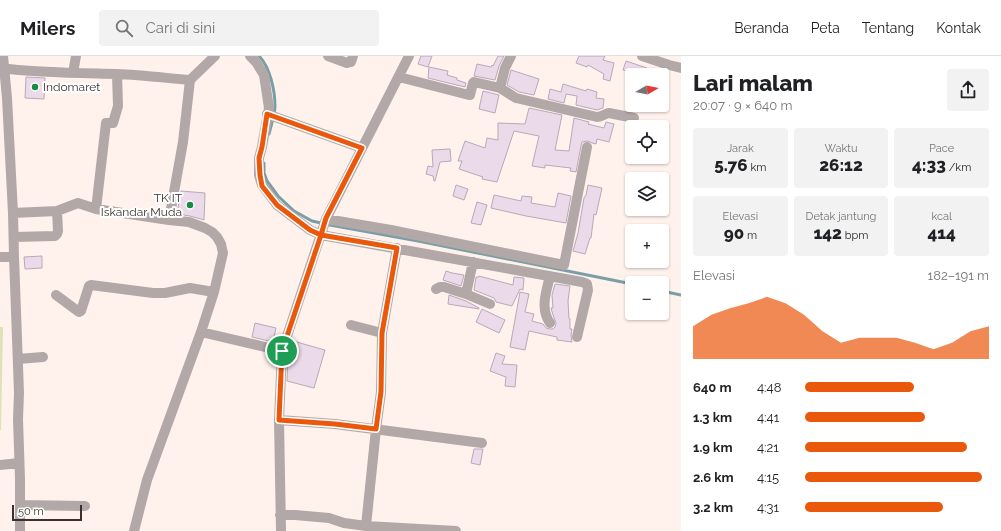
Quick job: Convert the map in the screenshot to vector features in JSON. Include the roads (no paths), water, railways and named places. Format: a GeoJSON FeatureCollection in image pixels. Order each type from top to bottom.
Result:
{"type":"FeatureCollection","features":[{"type":"Feature","properties":{"kind":"street"},"geometry":{"type":"LineString","coordinates":[[3,56],[2,68],[7,98],[14,237],[18,359],[20,531]]}},
{"type":"Feature","properties":{"kind":"street"},"geometry":{"type":"LineString","coordinates":[[73,73],[76,56]]}},
{"type":"Feature","properties":{"kind":"street"},"geometry":{"type":"LineString","coordinates":[[169,220],[183,142],[190,80],[215,56]]}},
{"type":"Feature","properties":{"kind":"street"},"geometry":{"type":"LineString","coordinates":[[250,56],[256,62],[264,75],[269,108],[259,158],[260,175],[262,186],[277,205],[310,230],[321,235],[582,282],[588,285],[588,290],[577,337]]}},
{"type":"Feature","properties":{"kind":"street"},"geometry":{"type":"LineString","coordinates":[[328,56],[347,63],[350,62],[353,56]]}},
{"type":"Feature","properties":{"kind":"street"},"geometry":{"type":"LineString","coordinates":[[281,531],[279,420],[282,351],[326,218],[409,56]]}},
{"type":"Feature","properties":{"kind":"street"},"geometry":{"type":"LineString","coordinates":[[500,88],[505,68],[511,56]]}},
{"type":"Feature","properties":{"kind":"street"},"geometry":{"type":"LineString","coordinates":[[642,56],[681,68]]}},
{"type":"Feature","properties":{"kind":"street"},"geometry":{"type":"LineString","coordinates":[[2,68],[73,73],[117,74],[190,80]]}},
{"type":"Feature","properties":{"kind":"street"},"geometry":{"type":"LineString","coordinates":[[96,209],[106,123],[113,123],[118,106],[117,74]]}},
{"type":"Feature","properties":{"kind":"street"},"geometry":{"type":"LineString","coordinates":[[399,77],[468,96],[470,95],[474,82],[500,88],[516,98],[597,117],[609,113],[634,118]]}},
{"type":"Feature","properties":{"kind":"street"},"geometry":{"type":"LineString","coordinates":[[267,114],[362,148]]}},
{"type":"Feature","properties":{"kind":"street"},"geometry":{"type":"LineString","coordinates":[[326,218],[564,265],[587,147]]}},
{"type":"Feature","properties":{"kind":"street"},"geometry":{"type":"LineString","coordinates":[[13,212],[57,211],[78,203],[96,209],[189,222],[212,232],[222,244],[223,253],[214,292],[147,480],[134,531]]}},
{"type":"Feature","properties":{"kind":"street"},"geometry":{"type":"LineString","coordinates":[[14,237],[55,236],[58,231],[57,211]]}},
{"type":"Feature","properties":{"kind":"street"},"geometry":{"type":"LineString","coordinates":[[366,529],[381,392],[382,333],[397,248]]}},
{"type":"Feature","properties":{"kind":"street"},"geometry":{"type":"LineString","coordinates":[[0,257],[14,257]]}},
{"type":"Feature","properties":{"kind":"street"},"geometry":{"type":"LineString","coordinates":[[466,294],[473,262]]}},
{"type":"Feature","properties":{"kind":"street"},"geometry":{"type":"LineString","coordinates":[[550,276],[544,304],[546,316],[550,323]]}},
{"type":"Feature","properties":{"kind":"street"},"geometry":{"type":"LineString","coordinates":[[56,295],[79,312],[81,311],[87,290],[91,285],[153,293],[165,293],[190,288],[214,292]]}},
{"type":"Feature","properties":{"kind":"street"},"geometry":{"type":"LineString","coordinates":[[436,289],[442,287],[466,294],[490,304]]}},
{"type":"Feature","properties":{"kind":"street"},"geometry":{"type":"LineString","coordinates":[[351,325],[382,333]]}},
{"type":"Feature","properties":{"kind":"street"},"geometry":{"type":"LineString","coordinates":[[201,332],[282,351]]}},
{"type":"Feature","properties":{"kind":"street"},"geometry":{"type":"LineString","coordinates":[[18,359],[43,357]]}},
{"type":"Feature","properties":{"kind":"street"},"geometry":{"type":"LineString","coordinates":[[279,420],[335,424],[482,443]]}},
{"type":"Feature","properties":{"kind":"street"},"geometry":{"type":"LineString","coordinates":[[0,466],[19,463]]}},
{"type":"Feature","properties":{"kind":"street"},"geometry":{"type":"LineString","coordinates":[[20,505],[85,506]]}},
{"type":"Feature","properties":{"kind":"street"},"geometry":{"type":"LineString","coordinates":[[280,515],[329,518],[366,529],[456,531]]}},
{"type":"Feature","properties":{"kind":"waterway"},"geometry":{"type":"LineString","coordinates":[[259,56],[269,73],[275,100],[274,116],[269,134]]}},
{"type":"Feature","properties":{"kind":"waterway"},"geometry":{"type":"LineString","coordinates":[[264,163],[264,173],[267,181],[278,196],[294,211],[312,221],[625,283]]}},
{"type":"Feature","properties":{"kind":"waterway"},"geometry":{"type":"LineString","coordinates":[[669,292],[681,295]]}},
{"type":"Feature","properties":{"kind":"place","name":"Indomaret"},"geometry":{"type":"Point","coordinates":[35,87]}},
{"type":"Feature","properties":{"kind":"place","name":"TK IT Iskandar Muda"},"geometry":{"type":"Point","coordinates":[190,205]}}]}
